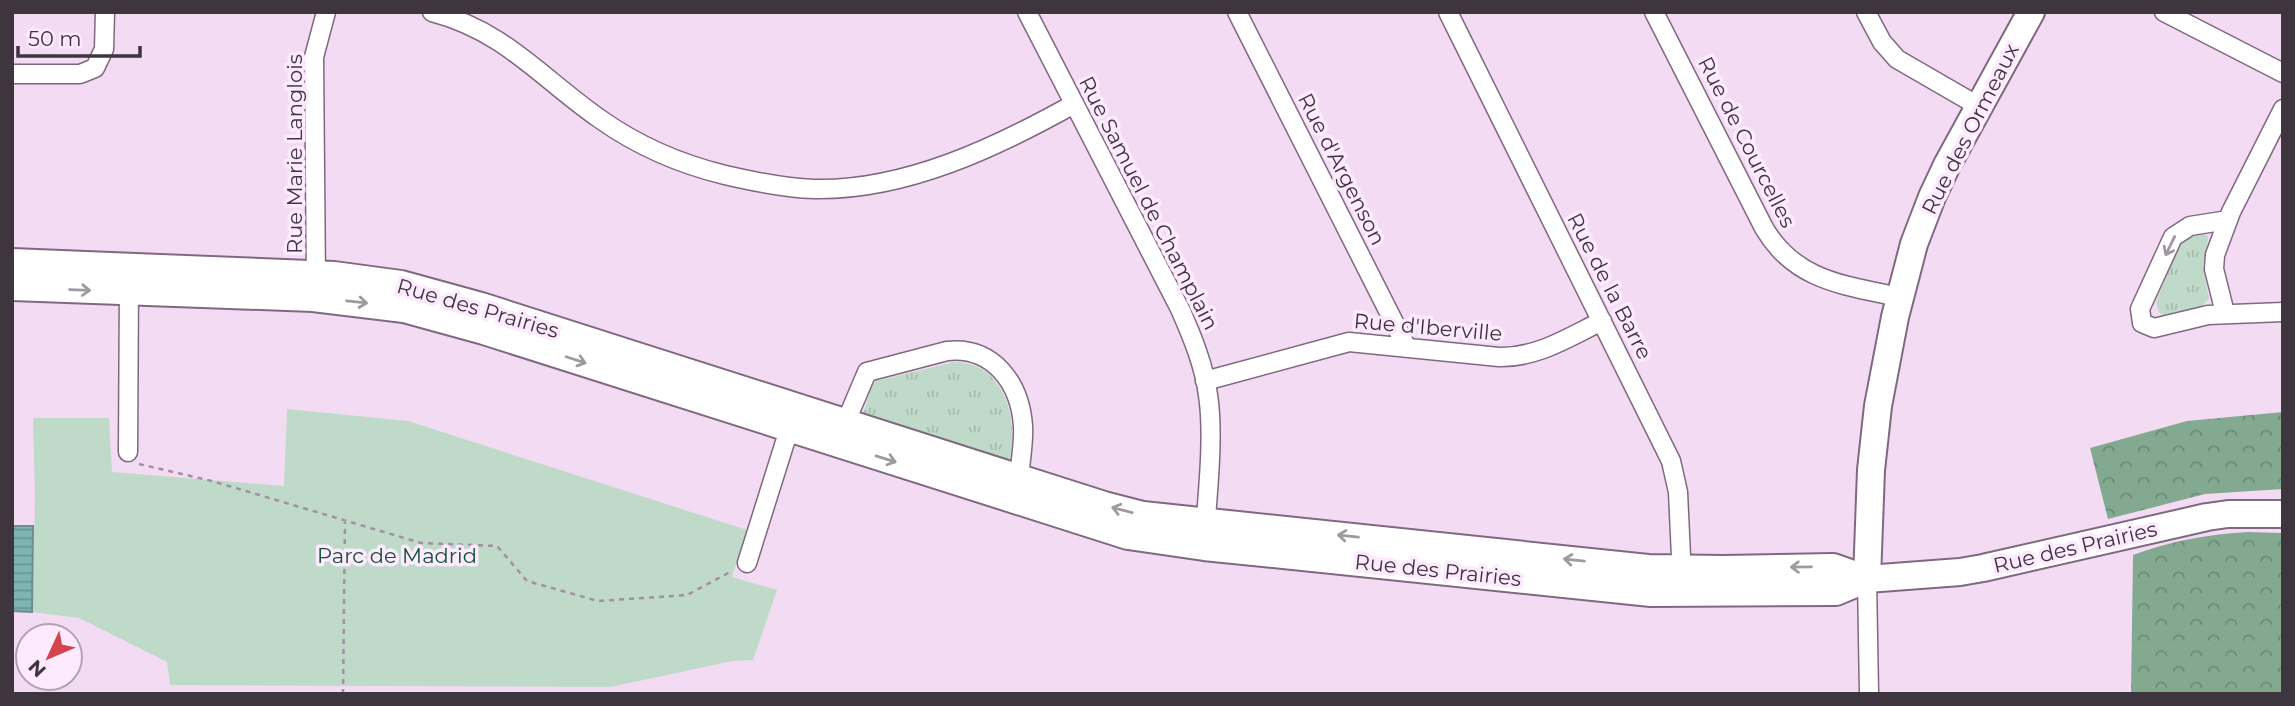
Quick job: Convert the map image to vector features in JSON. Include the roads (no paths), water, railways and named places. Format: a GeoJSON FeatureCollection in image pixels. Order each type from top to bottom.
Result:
{"type":"FeatureCollection","features":[{"type":"Feature","properties":{"kind":"street"},"geometry":{"type":"LineString","coordinates":[[12,74],[80,74],[91,71],[103,55],[105,12]]}},
{"type":"Feature","properties":{"kind":"street","name":"Rue Marie Langlois"},"geometry":{"type":"LineString","coordinates":[[315,286],[314,57],[327,12]]}},
{"type":"Feature","properties":{"kind":"street"},"geometry":{"type":"LineString","coordinates":[[432,12],[484,31],[527,60],[600,119],[648,149],[711,171],[765,184],[816,189],[840,188],[908,175],[991,147],[1074,104]]}},
{"type":"Feature","properties":{"kind":"street","name":"Rue Samuel de Champlain"},"geometry":{"type":"LineString","coordinates":[[1027,12],[1180,309],[1193,341],[1205,382],[1210,421],[1205,534]]}},
{"type":"Feature","properties":{"kind":"street","name":"Rue d'Argenson"},"geometry":{"type":"LineString","coordinates":[[1237,12],[1406,346]]}},
{"type":"Feature","properties":{"kind":"street","name":"Rue de la Barre"},"geometry":{"type":"LineString","coordinates":[[1448,12],[1674,469],[1678,492],[1682,581]]}},
{"type":"Feature","properties":{"kind":"street","name":"Rue de Courcelles"},"geometry":{"type":"LineString","coordinates":[[1654,12],[1764,228],[1778,250],[1797,266],[1819,276],[1899,297]]}},
{"type":"Feature","properties":{"kind":"street"},"geometry":{"type":"LineString","coordinates":[[1866,12],[1882,41],[1897,59],[1980,107]]}},
{"type":"Feature","properties":{"kind":"street","name":"Rue des Ormeaux"},"geometry":{"type":"LineString","coordinates":[[1867,579],[1871,470],[1878,406],[1899,297],[1914,244],[1931,197],[2031,12]]}},
{"type":"Feature","properties":{"kind":"street"},"geometry":{"type":"LineString","coordinates":[[2164,12],[2283,73]]}},
{"type":"Feature","properties":{"kind":"street"},"geometry":{"type":"LineString","coordinates":[[2225,313],[2214,262],[2228,220],[2283,109]]}},
{"type":"Feature","properties":{"kind":"street"},"geometry":{"type":"LineString","coordinates":[[2228,220],[2190,226],[2173,237],[2139,314],[2142,323],[2154,328],[2208,315],[2283,312]]}},
{"type":"Feature","properties":{"kind":"street","name":"Rue des Prairies"},"geometry":{"type":"LineString","coordinates":[[12,262],[129,279]]}},
{"type":"Feature","properties":{"kind":"street"},"geometry":{"type":"LineString","coordinates":[[129,279],[130,457]]}},
{"type":"Feature","properties":{"kind":"street","name":"Rue des Prairies"},"geometry":{"type":"LineString","coordinates":[[12,287],[129,279],[315,286],[371,303],[436,316],[796,419],[1017,488],[1128,536],[1205,534],[1651,593],[1682,581],[1836,592],[1867,579],[1983,568],[2228,514],[2283,514]]}},
{"type":"Feature","properties":{"kind":"street","name":"Rue d'Iberville"},"geometry":{"type":"LineString","coordinates":[[1205,382],[1337,343],[1362,342],[1499,357],[1522,356],[1545,349],[1602,321]]}},
{"type":"Feature","properties":{"kind":"street"},"geometry":{"type":"LineString","coordinates":[[843,434],[867,372],[958,349],[978,354],[1001,369],[1016,395],[1023,426],[1017,488]]}},
{"type":"Feature","properties":{"kind":"street"},"geometry":{"type":"LineString","coordinates":[[747,563],[785,442],[796,419]]}},
{"type":"Feature","properties":{"kind":"street"},"geometry":{"type":"LineString","coordinates":[[1867,579],[1869,694]]}},
{"type":"Feature","properties":{"kind":"park label","name":"Parc de Madrid"},"geometry":{"type":"Point","coordinates":[397,555]}}]}
